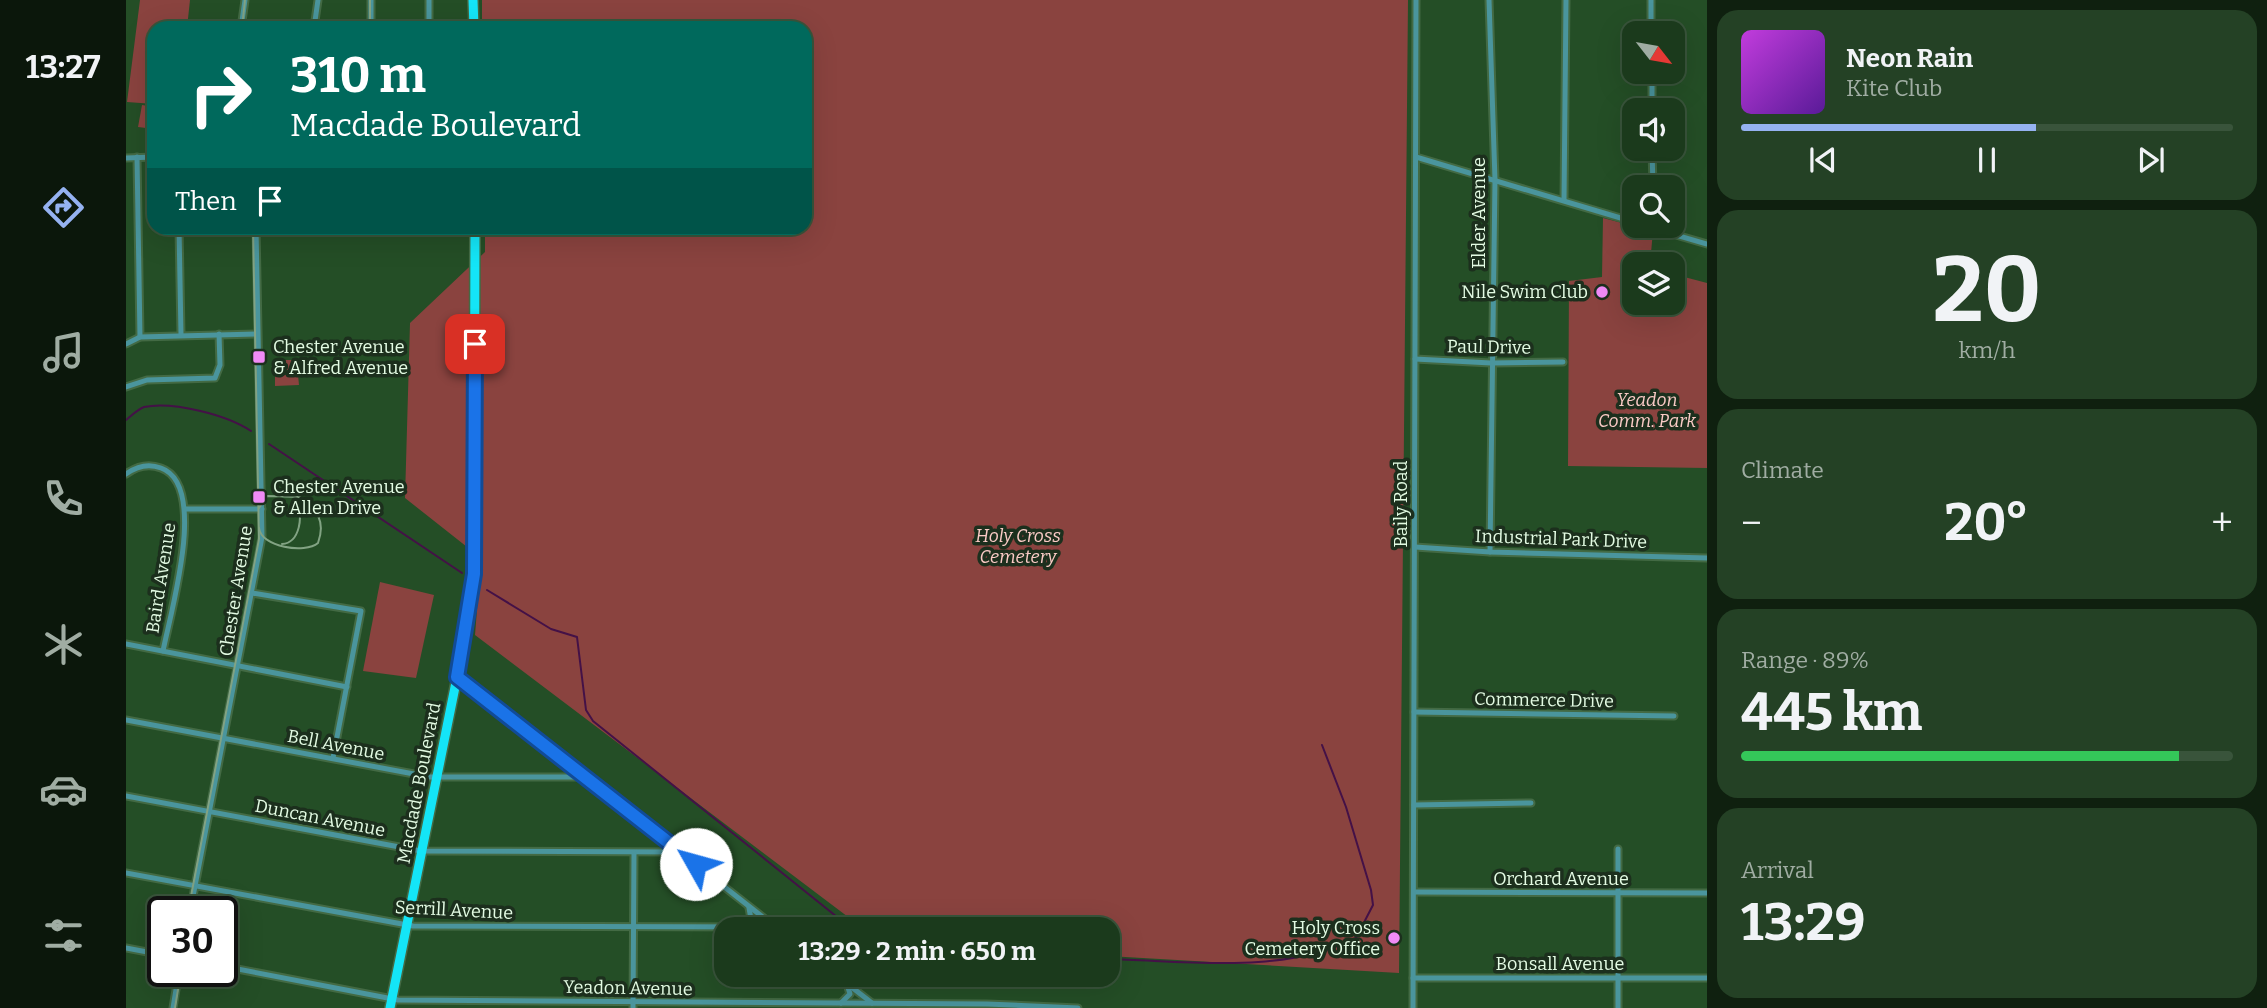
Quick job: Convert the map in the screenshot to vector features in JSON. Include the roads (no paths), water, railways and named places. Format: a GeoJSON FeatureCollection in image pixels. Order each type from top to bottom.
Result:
{"type":"FeatureCollection","features":[{"type":"Feature","properties":{"kind":"main road"},"geometry":{"type":"LineString","coordinates":[[473,0],[474,21]]}},
{"type":"Feature","properties":{"kind":"main road","name":"Macdade Boulevard"},"geometry":{"type":"LineString","coordinates":[[391,1003],[457,677],[475,566],[475,235]]}},
{"type":"Feature","properties":{"kind":"street"},"geometry":{"type":"LineString","coordinates":[[242,21],[245,0]]}},
{"type":"Feature","properties":{"kind":"street"},"geometry":{"type":"LineString","coordinates":[[315,21],[318,0]]}},
{"type":"Feature","properties":{"kind":"street"},"geometry":{"type":"LineString","coordinates":[[371,0],[371,21]]}},
{"type":"Feature","properties":{"kind":"street"},"geometry":{"type":"LineString","coordinates":[[429,0],[429,21]]}},
{"type":"Feature","properties":{"kind":"street","name":"Baily Road"},"geometry":{"type":"LineString","coordinates":[[1413,1008],[1416,0]]}},
{"type":"Feature","properties":{"kind":"street","name":"Elder Avenue"},"geometry":{"type":"LineString","coordinates":[[1489,0],[1495,180],[1490,552]]}},
{"type":"Feature","properties":{"kind":"street"},"geometry":{"type":"LineString","coordinates":[[1564,200],[1566,0]]}},
{"type":"Feature","properties":{"kind":"street"},"geometry":{"type":"LineString","coordinates":[[1651,0],[1651,21]]}},
{"type":"Feature","properties":{"kind":"street"},"geometry":{"type":"LineString","coordinates":[[126,151],[132,158],[139,337]]}},
{"type":"Feature","properties":{"kind":"street"},"geometry":{"type":"LineString","coordinates":[[1416,157],[1622,218]]}},
{"type":"Feature","properties":{"kind":"street"},"geometry":{"type":"LineString","coordinates":[[179,235],[181,334]]}},
{"type":"Feature","properties":{"kind":"street","name":"Chester Avenue"},"geometry":{"type":"LineString","coordinates":[[193,896],[260,554],[262,509],[256,235]]}},
{"type":"Feature","properties":{"kind":"street"},"geometry":{"type":"LineString","coordinates":[[1685,237],[1707,244]]}},
{"type":"Feature","properties":{"kind":"street"},"geometry":{"type":"LineString","coordinates":[[126,387],[147,380],[215,378],[220,365],[219,334]]}},
{"type":"Feature","properties":{"kind":"street"},"geometry":{"type":"LineString","coordinates":[[126,344],[139,337],[257,334]]}},
{"type":"Feature","properties":{"kind":"street","name":"Paul Drive"},"geometry":{"type":"LineString","coordinates":[[1415,359],[1491,363],[1563,362]]}},
{"type":"Feature","properties":{"kind":"street"},"geometry":{"type":"LineString","coordinates":[[126,474],[146,465],[163,468],[179,482],[185,509],[262,509]]}},
{"type":"Feature","properties":{"kind":"street","name":"Baird Avenue"},"geometry":{"type":"LineString","coordinates":[[163,651],[181,559],[185,509]]}},
{"type":"Feature","properties":{"kind":"street","name":"Industrial Park Drive"},"geometry":{"type":"LineString","coordinates":[[1415,547],[1490,552],[1707,558]]}},
{"type":"Feature","properties":{"kind":"street"},"geometry":{"type":"LineString","coordinates":[[252,593],[361,611],[333,758]]}},
{"type":"Feature","properties":{"kind":"street"},"geometry":{"type":"LineString","coordinates":[[126,644],[347,687]]}},
{"type":"Feature","properties":{"kind":"street"},"geometry":{"type":"LineString","coordinates":[[457,677],[763,917]]}},
{"type":"Feature","properties":{"kind":"street","name":"Commerce Drive"},"geometry":{"type":"LineString","coordinates":[[1415,712],[1674,716]]}},
{"type":"Feature","properties":{"kind":"street","name":"Bell Avenue"},"geometry":{"type":"LineString","coordinates":[[126,720],[436,777],[585,777]]}},
{"type":"Feature","properties":{"kind":"street","name":"Duncan Avenue"},"geometry":{"type":"LineString","coordinates":[[126,796],[421,851],[679,852]]}},
{"type":"Feature","properties":{"kind":"street"},"geometry":{"type":"LineString","coordinates":[[1414,805],[1531,803]]}},
{"type":"Feature","properties":{"kind":"street"},"geometry":{"type":"LineString","coordinates":[[1618,849],[1618,1008]]}},
{"type":"Feature","properties":{"kind":"street"},"geometry":{"type":"LineString","coordinates":[[633,1005],[634,853]]}},
{"type":"Feature","properties":{"kind":"street","name":"Serrill Avenue"},"geometry":{"type":"LineString","coordinates":[[126,873],[407,925],[714,928]]}},
{"type":"Feature","properties":{"kind":"street","name":"Orchard Avenue"},"geometry":{"type":"LineString","coordinates":[[1414,892],[1707,893]]}},
{"type":"Feature","properties":{"kind":"street"},"geometry":{"type":"LineString","coordinates":[[748,905],[751,917]]}},
{"type":"Feature","properties":{"kind":"street"},"geometry":{"type":"LineString","coordinates":[[126,948],[147,952]]}},
{"type":"Feature","properties":{"kind":"street","name":"Yeadon Avenue"},"geometry":{"type":"LineString","coordinates":[[238,970],[391,1003],[873,1004],[1078,1008]]}},
{"type":"Feature","properties":{"kind":"street","name":"Bonsall Avenue"},"geometry":{"type":"LineString","coordinates":[[1413,978],[1707,978]]}},
{"type":"Feature","properties":{"kind":"street"},"geometry":{"type":"LineString","coordinates":[[173,1008],[176,987]]}},
{"type":"Feature","properties":{"kind":"street"},"geometry":{"type":"LineString","coordinates":[[839,1004],[849,996],[848,987]]}},
{"type":"Feature","properties":{"kind":"street"},"geometry":{"type":"LineString","coordinates":[[851,987],[873,1004]]}},
{"type":"Feature","properties":{"kind":"waterway"},"geometry":{"type":"LineString","coordinates":[[126,420],[144,407],[170,406],[214,415],[251,431]]}},
{"type":"Feature","properties":{"kind":"waterway"},"geometry":{"type":"LineString","coordinates":[[269,444],[462,573]]}},
{"type":"Feature","properties":{"kind":"waterway"},"geometry":{"type":"LineString","coordinates":[[487,590],[551,629],[577,637],[586,710],[593,721],[837,917]]}},
{"type":"Feature","properties":{"kind":"waterway"},"geometry":{"type":"LineString","coordinates":[[1120,960],[1203,963],[1266,961],[1327,950],[1356,938],[1373,905],[1371,890],[1346,807],[1322,745]]}},
{"type":"Feature","properties":{"kind":"tram line"},"geometry":{"type":"LineString","coordinates":[[243,21],[245,0]]}},
{"type":"Feature","properties":{"kind":"tram line"},"geometry":{"type":"LineString","coordinates":[[370,0],[370,21]]}},
{"type":"Feature","properties":{"kind":"tram line"},"geometry":{"type":"LineString","coordinates":[[191,896],[259,539],[253,235]]}},
{"type":"Feature","properties":{"kind":"tram line"},"geometry":{"type":"LineString","coordinates":[[259,508],[267,496],[300,497],[315,511],[321,528],[318,543],[304,548],[275,544],[267,540],[259,528]]}},
{"type":"Feature","properties":{"kind":"tram line"},"geometry":{"type":"LineString","coordinates":[[282,544],[293,539],[299,527],[300,513],[296,501]]}},
{"type":"Feature","properties":{"kind":"tram line"},"geometry":{"type":"LineString","coordinates":[[175,1008],[178,987]]}},
{"type":"Feature","properties":{"kind":"place","name":"Nile Swim Club"},"geometry":{"type":"Point","coordinates":[1602,292]}},
{"type":"Feature","properties":{"kind":"place","name":"Chester Avenue & Alfred Avenue"},"geometry":{"type":"Point","coordinates":[259,357]}},
{"type":"Feature","properties":{"kind":"place","name":"Chester Avenue & Allen Drive"},"geometry":{"type":"Point","coordinates":[259,497]}},
{"type":"Feature","properties":{"kind":"place","name":"Holy Cross Cemetery Office"},"geometry":{"type":"Point","coordinates":[1394,938]}},
{"type":"Feature","properties":{"kind":"park label","name":"Yeadon Comm. Park"},"geometry":{"type":"Point","coordinates":[1647,410]}},
{"type":"Feature","properties":{"kind":"park label","name":"Holy Cross Cemetery"},"geometry":{"type":"Point","coordinates":[1018,546]}}]}
